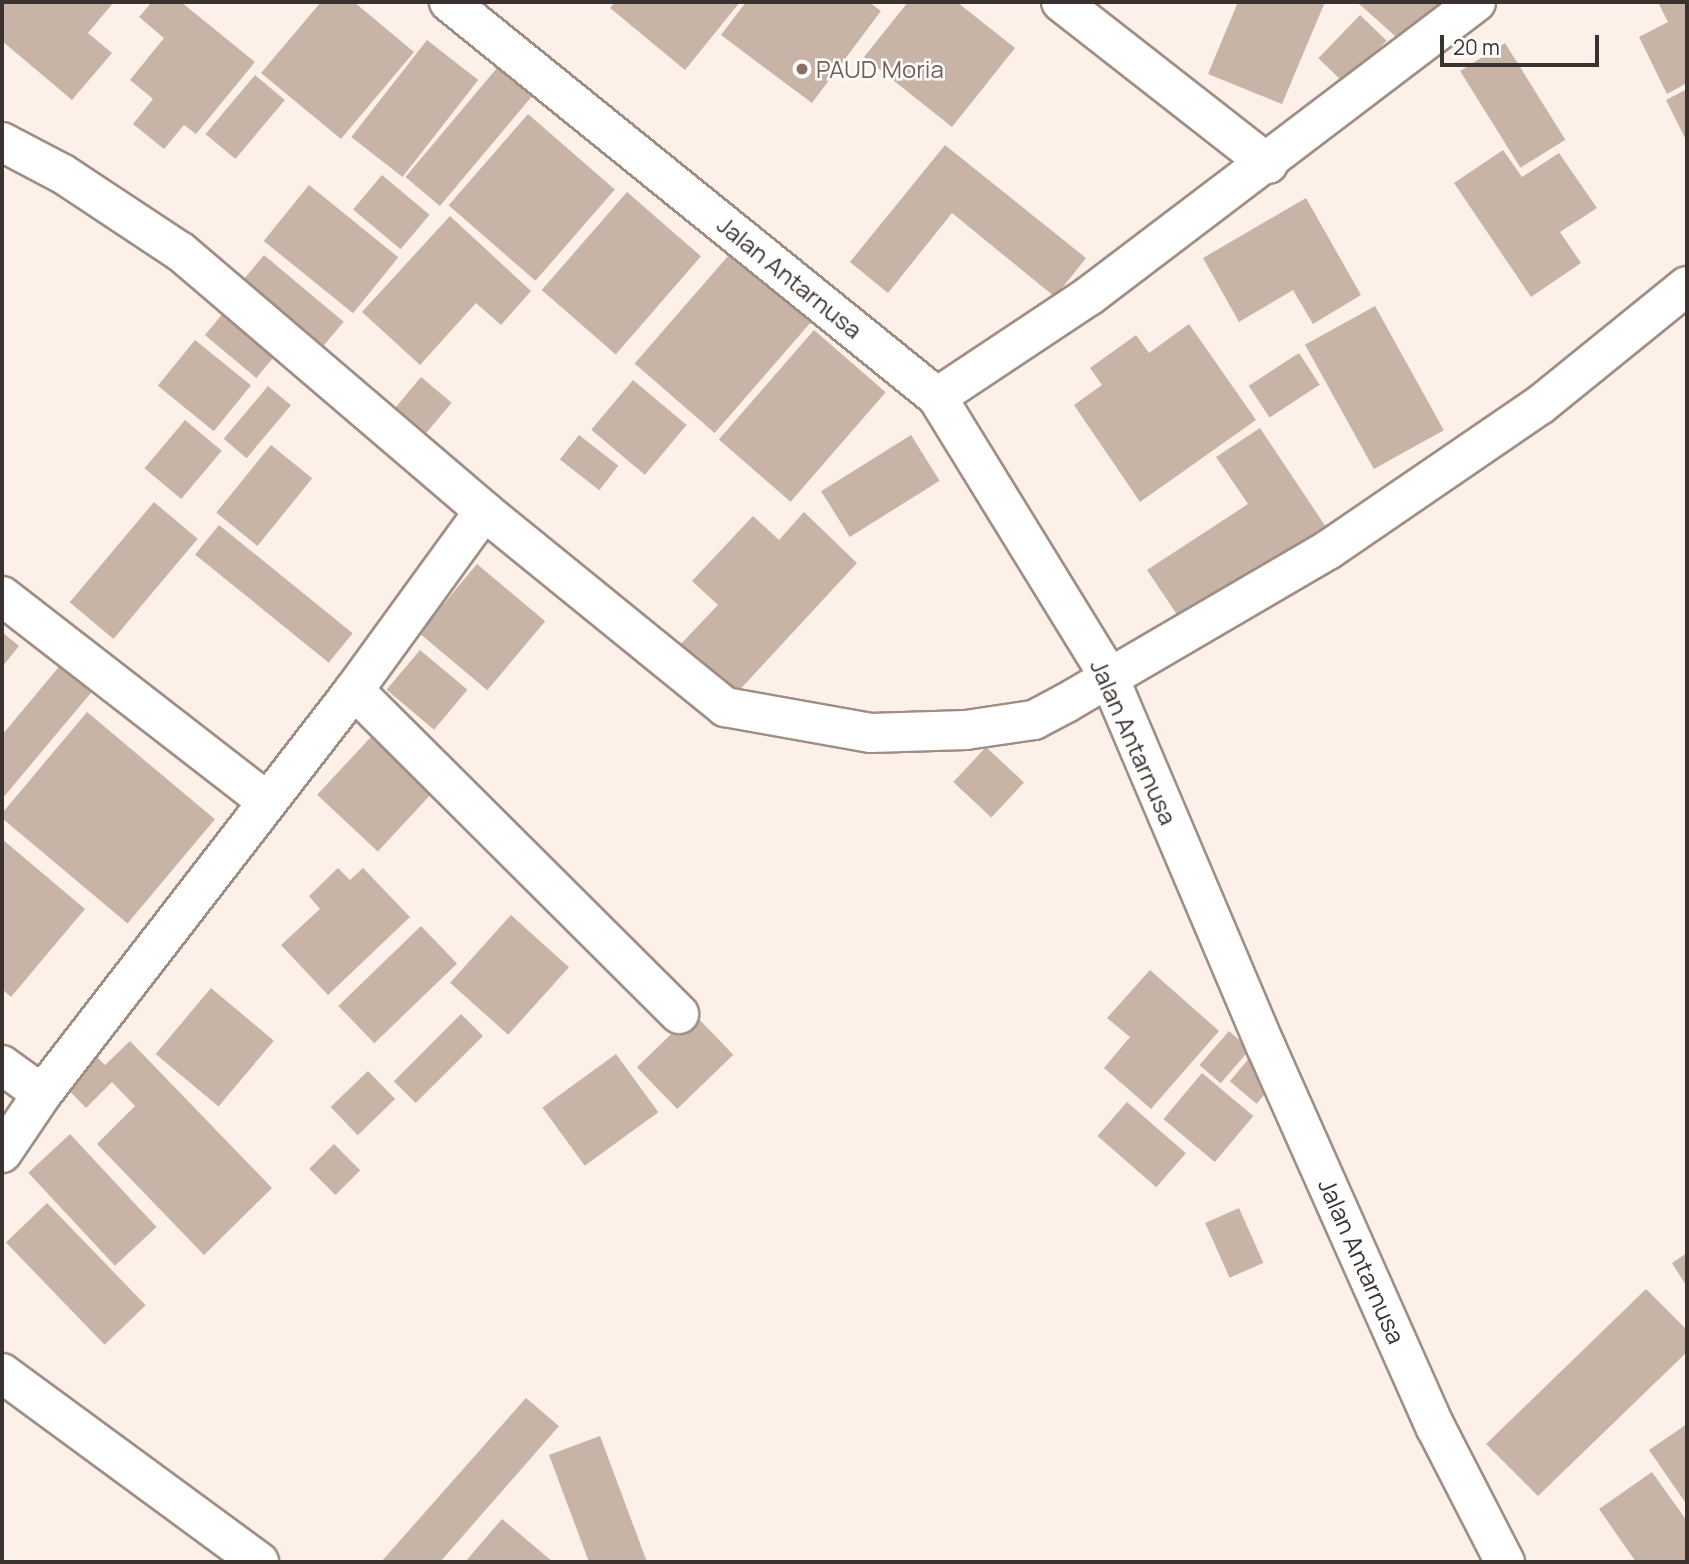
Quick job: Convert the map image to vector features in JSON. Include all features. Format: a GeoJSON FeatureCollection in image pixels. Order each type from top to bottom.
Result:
{"type":"FeatureCollection","features":[{"type":"Feature","properties":{"kind":"street","name":"Jalan Antarnusa"},"geometry":{"type":"LineString","coordinates":[[449,2],[937,397],[1108,676],[1266,1047],[1436,1428],[1505,1562]]}},
{"type":"Feature","properties":{"kind":"street"},"geometry":{"type":"LineString","coordinates":[[1061,2],[1268,164]]}},
{"type":"Feature","properties":{"kind":"street"},"geometry":{"type":"LineString","coordinates":[[937,397],[1089,296],[1268,164],[1476,2]]}},
{"type":"Feature","properties":{"kind":"street"},"geometry":{"type":"LineString","coordinates":[[2,142],[63,174],[181,252],[484,511],[725,707],[871,733],[966,730],[1034,720],[1328,551],[1540,405],[1687,286]]}},
{"type":"Feature","properties":{"kind":"street"},"geometry":{"type":"LineString","coordinates":[[2,1153],[42,1094],[354,690],[484,511]]}},
{"type":"Feature","properties":{"kind":"street"},"geometry":{"type":"LineString","coordinates":[[2,596],[266,801]]}},
{"type":"Feature","properties":{"kind":"street"},"geometry":{"type":"LineString","coordinates":[[354,690],[679,1014]]}},
{"type":"Feature","properties":{"kind":"street"},"geometry":{"type":"LineString","coordinates":[[2,1065],[42,1094]]}},
{"type":"Feature","properties":{"kind":"street"},"geometry":{"type":"LineString","coordinates":[[2,1373],[259,1562]]}},
{"type":"Feature","properties":{"kind":"building"},"geometry":{"type":"Polygon","coordinates":[[[2,2],[114,2],[88,33],[112,53],[72,100],[2,41],[2,2]]]}},
{"type":"Feature","properties":{"kind":"building"},"geometry":{"type":"Polygon","coordinates":[[[152,2],[181,2],[255,62],[196,134],[184,125],[164,149],[133,124],[153,99],[130,80],[164,38],[139,17],[152,2]]]}},
{"type":"Feature","properties":{"kind":"building"},"geometry":{"type":"Polygon","coordinates":[[[321,2],[354,2],[414,52],[341,139],[261,73],[321,2]]]}},
{"type":"Feature","properties":{"kind":"building"},"geometry":{"type":"Polygon","coordinates":[[[615,2],[740,2],[685,70],[610,8],[615,2]]]}},
{"type":"Feature","properties":{"kind":"building","name":"PAUD Moria"},"geometry":{"type":"Polygon","coordinates":[[[746,2],[869,2],[881,11],[812,103],[721,35],[746,2]]]}},
{"type":"Feature","properties":{"kind":"building"},"geometry":{"type":"Polygon","coordinates":[[[908,2],[957,2],[1015,48],[952,127],[864,57],[908,2]]]}},
{"type":"Feature","properties":{"kind":"building"},"geometry":{"type":"Polygon","coordinates":[[[1238,2],[1325,2],[1282,104],[1208,74],[1238,2]]]}},
{"type":"Feature","properties":{"kind":"building"},"geometry":{"type":"Polygon","coordinates":[[[1357,2],[1443,2],[1405,45],[1357,2]]]}},
{"type":"Feature","properties":{"kind":"building"},"geometry":{"type":"Polygon","coordinates":[[[1658,2],[1687,2],[1687,83],[1667,94],[1639,37],[1668,22],[1658,2]]]}},
{"type":"Feature","properties":{"kind":"building"},"geometry":{"type":"Polygon","coordinates":[[[1360,15],[1387,41],[1345,84],[1318,58],[1360,15]]]}},
{"type":"Feature","properties":{"kind":"building"},"geometry":{"type":"Polygon","coordinates":[[[427,40],[478,80],[402,177],[351,137],[427,40]]]}},
{"type":"Feature","properties":{"kind":"building"},"geometry":{"type":"Polygon","coordinates":[[[1505,43],[1565,140],[1520,168],[1460,71],[1505,43]]]}},
{"type":"Feature","properties":{"kind":"building"},"geometry":{"type":"Polygon","coordinates":[[[507,56],[541,85],[440,206],[405,177],[507,56]]]}},
{"type":"Feature","properties":{"kind":"building"},"geometry":{"type":"Polygon","coordinates":[[[255,75],[285,100],[235,159],[206,134],[255,75]]]}},
{"type":"Feature","properties":{"kind":"building"},"geometry":{"type":"Polygon","coordinates":[[[1687,89],[1687,142],[1666,100],[1687,89]]]}},
{"type":"Feature","properties":{"kind":"building"},"geometry":{"type":"Polygon","coordinates":[[[528,114],[615,189],[535,281],[449,205],[528,114]]]}},
{"type":"Feature","properties":{"kind":"building"},"geometry":{"type":"Polygon","coordinates":[[[945,145],[1086,258],[1055,297],[952,213],[888,293],[850,262],[945,145]]]}},
{"type":"Feature","properties":{"kind":"building"},"geometry":{"type":"Polygon","coordinates":[[[1503,150],[1522,177],[1559,153],[1597,208],[1560,232],[1581,263],[1531,297],[1454,183],[1503,150]]]}},
{"type":"Feature","properties":{"kind":"building"},"geometry":{"type":"Polygon","coordinates":[[[382,175],[429,215],[401,249],[353,209],[382,175]]]}},
{"type":"Feature","properties":{"kind":"building"},"geometry":{"type":"Polygon","coordinates":[[[309,185],[398,257],[353,313],[264,241],[309,185]]]}},
{"type":"Feature","properties":{"kind":"building"},"geometry":{"type":"Polygon","coordinates":[[[627,192],[701,256],[616,354],[542,290],[627,192]]]}},
{"type":"Feature","properties":{"kind":"building"},"geometry":{"type":"Polygon","coordinates":[[[1306,198],[1361,295],[1313,324],[1293,290],[1239,322],[1203,258],[1306,198]]]}},
{"type":"Feature","properties":{"kind":"building"},"geometry":{"type":"Polygon","coordinates":[[[450,216],[531,291],[501,325],[476,303],[420,365],[362,312],[450,216]]]}},
{"type":"Feature","properties":{"kind":"building"},"geometry":{"type":"Polygon","coordinates":[[[735,248],[815,318],[715,433],[635,363],[735,248]]]}},
{"type":"Feature","properties":{"kind":"building"},"geometry":{"type":"Polygon","coordinates":[[[264,255],[344,322],[318,352],[238,286],[264,255]]]}},
{"type":"Feature","properties":{"kind":"building"},"geometry":{"type":"Polygon","coordinates":[[[230,305],[281,348],[256,378],[205,335],[230,305]]]}},
{"type":"Feature","properties":{"kind":"building"},"geometry":{"type":"Polygon","coordinates":[[[1375,306],[1444,430],[1374,469],[1305,345],[1375,306]]]}},
{"type":"Feature","properties":{"kind":"building"},"geometry":{"type":"Polygon","coordinates":[[[1189,324],[1256,420],[1140,502],[1074,405],[1102,385],[1090,368],[1136,335],[1149,353],[1189,324]]]}},
{"type":"Feature","properties":{"kind":"building"},"geometry":{"type":"Polygon","coordinates":[[[814,330],[886,392],[791,502],[719,439],[814,330]]]}},
{"type":"Feature","properties":{"kind":"building"},"geometry":{"type":"Polygon","coordinates":[[[195,340],[251,385],[214,431],[158,386],[195,340]]]}},
{"type":"Feature","properties":{"kind":"building"},"geometry":{"type":"Polygon","coordinates":[[[1299,353],[1320,385],[1269,418],[1249,386],[1299,353]]]}},
{"type":"Feature","properties":{"kind":"building"},"geometry":{"type":"Polygon","coordinates":[[[421,377],[452,403],[425,434],[395,408],[421,377]]]}},
{"type":"Feature","properties":{"kind":"building"},"geometry":{"type":"Polygon","coordinates":[[[633,380],[687,425],[645,475],[591,430],[633,380]]]}},
{"type":"Feature","properties":{"kind":"building"},"geometry":{"type":"Polygon","coordinates":[[[268,386],[291,405],[247,458],[224,439],[268,386]]]}},
{"type":"Feature","properties":{"kind":"building"},"geometry":{"type":"Polygon","coordinates":[[[185,420],[222,451],[181,499],[145,468],[185,420]]]}},
{"type":"Feature","properties":{"kind":"building"},"geometry":{"type":"Polygon","coordinates":[[[1260,428],[1328,530],[1184,625],[1147,570],[1248,504],[1216,457],[1260,428]]]}},
{"type":"Feature","properties":{"kind":"building"},"geometry":{"type":"Polygon","coordinates":[[[579,435],[618,466],[599,490],[560,459],[579,435]]]}},
{"type":"Feature","properties":{"kind":"building"},"geometry":{"type":"Polygon","coordinates":[[[911,435],[940,481],[850,537],[821,491],[911,435]]]}},
{"type":"Feature","properties":{"kind":"building"},"geometry":{"type":"Polygon","coordinates":[[[271,445],[312,478],[257,546],[216,513],[271,445]]]}},
{"type":"Feature","properties":{"kind":"building"},"geometry":{"type":"Polygon","coordinates":[[[154,502],[198,539],[113,639],[70,602],[154,502]]]}},
{"type":"Feature","properties":{"kind":"building"},"geometry":{"type":"Polygon","coordinates":[[[804,512],[857,563],[733,697],[678,647],[718,605],[692,581],[753,516],[779,540],[804,512]]]}},
{"type":"Feature","properties":{"kind":"building"},"geometry":{"type":"Polygon","coordinates":[[[219,525],[353,633],[329,663],[195,555],[219,525]]]}},
{"type":"Feature","properties":{"kind":"building"},"geometry":{"type":"Polygon","coordinates":[[[477,564],[545,621],[487,690],[419,633],[477,564]]]}},
{"type":"Feature","properties":{"kind":"building"},"geometry":{"type":"Polygon","coordinates":[[[2,632],[19,646],[2,667],[2,632]]]}},
{"type":"Feature","properties":{"kind":"building"},"geometry":{"type":"Polygon","coordinates":[[[420,650],[467,690],[434,730],[387,690],[420,650]]]}},
{"type":"Feature","properties":{"kind":"building"},"geometry":{"type":"Polygon","coordinates":[[[63,662],[95,688],[2,799],[2,735],[63,662]]]}},
{"type":"Feature","properties":{"kind":"building"},"geometry":{"type":"Polygon","coordinates":[[[87,712],[215,819],[128,924],[2,818],[2,813],[87,712]]]}},
{"type":"Feature","properties":{"kind":"building"},"geometry":{"type":"Polygon","coordinates":[[[371,737],[432,794],[378,851],[317,795],[371,737]]]}},
{"type":"Feature","properties":{"kind":"building"},"geometry":{"type":"Polygon","coordinates":[[[986,747],[1024,782],[991,818],[953,782],[986,747]]]}},
{"type":"Feature","properties":{"kind":"building"},"geometry":{"type":"Polygon","coordinates":[[[2,839],[85,909],[11,997],[2,989],[2,839]]]}},
{"type":"Feature","properties":{"kind":"building"},"geometry":{"type":"Polygon","coordinates":[[[338,868],[350,880],[363,868],[410,917],[328,995],[281,945],[320,909],[309,896],[338,868]]]}},
{"type":"Feature","properties":{"kind":"building"},"geometry":{"type":"Polygon","coordinates":[[[511,915],[569,967],[508,1035],[450,983],[511,915]]]}},
{"type":"Feature","properties":{"kind":"building"},"geometry":{"type":"Polygon","coordinates":[[[421,926],[457,963],[374,1043],[338,1006],[421,926]]]}},
{"type":"Feature","properties":{"kind":"building"},"geometry":{"type":"Polygon","coordinates":[[[1150,970],[1219,1031],[1151,1109],[1104,1068],[1130,1037],[1107,1018],[1150,970]]]}},
{"type":"Feature","properties":{"kind":"building"},"geometry":{"type":"Polygon","coordinates":[[[211,988],[274,1041],[219,1107],[156,1054],[211,988]]]}},
{"type":"Feature","properties":{"kind":"building"},"geometry":{"type":"Polygon","coordinates":[[[693,1013],[733,1055],[677,1109],[637,1067],[693,1013]]]}},
{"type":"Feature","properties":{"kind":"building"},"geometry":{"type":"Polygon","coordinates":[[[461,1014],[483,1036],[416,1103],[394,1081],[461,1014]]]}},
{"type":"Feature","properties":{"kind":"building"},"geometry":{"type":"Polygon","coordinates":[[[1229,1031],[1250,1049],[1221,1083],[1199,1065],[1229,1031]]]}},
{"type":"Feature","properties":{"kind":"building"},"geometry":{"type":"Polygon","coordinates":[[[130,1041],[272,1188],[204,1255],[97,1144],[135,1106],[112,1082],[86,1108],[61,1082],[92,1052],[105,1065],[130,1041]]]}},
{"type":"Feature","properties":{"kind":"building"},"geometry":{"type":"Polygon","coordinates":[[[616,1054],[658,1112],[585,1166],[542,1107],[616,1054]]]}},
{"type":"Feature","properties":{"kind":"building"},"geometry":{"type":"Polygon","coordinates":[[[1251,1056],[1278,1078],[1257,1104],[1230,1081],[1251,1056]]]}},
{"type":"Feature","properties":{"kind":"building"},"geometry":{"type":"Polygon","coordinates":[[[368,1071],[395,1099],[358,1135],[331,1107],[368,1071]]]}},
{"type":"Feature","properties":{"kind":"building"},"geometry":{"type":"Polygon","coordinates":[[[1202,1073],[1253,1116],[1215,1162],[1163,1119],[1202,1073]]]}},
{"type":"Feature","properties":{"kind":"building"},"geometry":{"type":"Polygon","coordinates":[[[1127,1102],[1186,1153],[1156,1187],[1097,1136],[1127,1102]]]}},
{"type":"Feature","properties":{"kind":"building"},"geometry":{"type":"Polygon","coordinates":[[[70,1134],[157,1227],[115,1266],[28,1173],[70,1134]]]}},
{"type":"Feature","properties":{"kind":"building"},"geometry":{"type":"Polygon","coordinates":[[[334,1144],[360,1170],[335,1195],[309,1169],[334,1144]]]}},
{"type":"Feature","properties":{"kind":"building"},"geometry":{"type":"Polygon","coordinates":[[[47,1203],[146,1305],[105,1345],[6,1243],[47,1203]]]}},
{"type":"Feature","properties":{"kind":"building"},"geometry":{"type":"Polygon","coordinates":[[[1239,1208],[1263,1263],[1230,1278],[1205,1223],[1239,1208]]]}},
{"type":"Feature","properties":{"kind":"building"},"geometry":{"type":"Polygon","coordinates":[[[1687,1253],[1687,1287],[1672,1263],[1687,1253]]]}},
{"type":"Feature","properties":{"kind":"building"},"geometry":{"type":"Polygon","coordinates":[[[1646,1289],[1687,1330],[1687,1352],[1538,1496],[1486,1444],[1646,1289]]]}},
{"type":"Feature","properties":{"kind":"building"},"geometry":{"type":"Polygon","coordinates":[[[526,1398],[559,1426],[440,1562],[381,1562],[526,1398]]]}},
{"type":"Feature","properties":{"kind":"building"},"geometry":{"type":"Polygon","coordinates":[[[1687,1424],[1687,1505],[1649,1450],[1687,1424]]]}},
{"type":"Feature","properties":{"kind":"building"},"geometry":{"type":"Polygon","coordinates":[[[600,1436],[647,1562],[589,1562],[549,1455],[600,1436]]]}},
{"type":"Feature","properties":{"kind":"building"},"geometry":{"type":"Polygon","coordinates":[[[1652,1472],[1687,1521],[1687,1562],[1636,1562],[1599,1509],[1652,1472]]]}},
{"type":"Feature","properties":{"kind":"building"},"geometry":{"type":"Polygon","coordinates":[[[502,1519],[553,1562],[465,1562],[502,1519]]]}},
{"type":"Feature","properties":{"kind":"place","name":"PAUD Moria"},"geometry":{"type":"Point","coordinates":[802,69]}}]}
